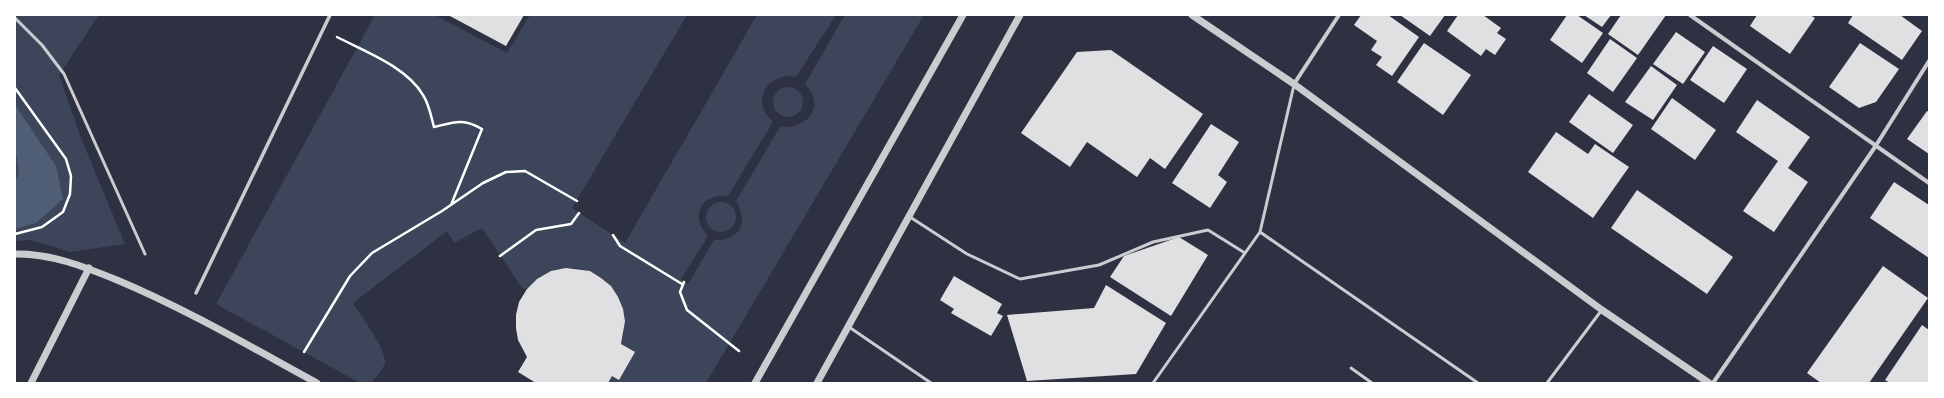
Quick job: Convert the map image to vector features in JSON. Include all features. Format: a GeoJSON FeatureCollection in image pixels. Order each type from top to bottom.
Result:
{"type":"FeatureCollection","features":[{"type":"Feature","properties":{"kind":"street"},"geometry":{"type":"LineString","coordinates":[[196,293],[330,15]]}},
{"type":"Feature","properties":{"kind":"street"},"geometry":{"type":"LineString","coordinates":[[755,383],[963,15]]}},
{"type":"Feature","properties":{"kind":"street"},"geometry":{"type":"LineString","coordinates":[[817,383],[910,217],[1020,15]]}},
{"type":"Feature","properties":{"kind":"street"},"geometry":{"type":"LineString","coordinates":[[1192,15],[1294,84],[1602,310],[1709,383]]}},
{"type":"Feature","properties":{"kind":"street"},"geometry":{"type":"LineString","coordinates":[[1294,84],[1339,15]]}},
{"type":"Feature","properties":{"kind":"street"},"geometry":{"type":"LineString","coordinates":[[1690,15],[1875,147],[1929,183]]}},
{"type":"Feature","properties":{"kind":"street"},"geometry":{"type":"LineString","coordinates":[[1713,383],[1875,147],[1929,61]]}},
{"type":"Feature","properties":{"kind":"street"},"geometry":{"type":"LineString","coordinates":[[15,254],[27,253],[89,268],[159,298],[317,383]]}},
{"type":"Feature","properties":{"kind":"street"},"geometry":{"type":"LineString","coordinates":[[31,383],[89,268]]}},
{"type":"Feature","properties":{"kind":"lane"},"geometry":{"type":"LineString","coordinates":[[15,18],[42,45],[64,74],[145,254]]}},
{"type":"Feature","properties":{"kind":"lane"},"geometry":{"type":"LineString","coordinates":[[1153,383],[1260,232],[1294,84]]}},
{"type":"Feature","properties":{"kind":"lane"},"geometry":{"type":"LineString","coordinates":[[910,217],[967,254],[1020,279],[1098,265],[1153,242],[1208,230],[1246,252]]}},
{"type":"Feature","properties":{"kind":"lane"},"geometry":{"type":"LineString","coordinates":[[1260,232],[1478,383]]}},
{"type":"Feature","properties":{"kind":"lane"},"geometry":{"type":"LineString","coordinates":[[1547,383],[1602,310]]}},
{"type":"Feature","properties":{"kind":"lane"},"geometry":{"type":"LineString","coordinates":[[849,327],[931,383]]}},
{"type":"Feature","properties":{"kind":"lane"},"geometry":{"type":"LineString","coordinates":[[1351,368],[1372,383]]}},
{"type":"Feature","properties":{"kind":"path"},"geometry":{"type":"LineString","coordinates":[[323,29],[394,67],[415,84],[424,95],[434,127],[457,122],[470,122],[482,129],[450,206]]}},
{"type":"Feature","properties":{"kind":"path"},"geometry":{"type":"LineString","coordinates":[[15,234],[42,227],[63,212],[70,194],[71,176],[66,160],[16,89]]}},
{"type":"Feature","properties":{"kind":"path"},"geometry":{"type":"LineString","coordinates":[[304,352],[350,276],[372,253],[450,206],[483,183],[506,172],[525,171],[577,201]]}},
{"type":"Feature","properties":{"kind":"path"},"geometry":{"type":"LineString","coordinates":[[500,256],[536,230],[571,224],[579,213]]}},
{"type":"Feature","properties":{"kind":"path"},"geometry":{"type":"LineString","coordinates":[[613,235],[620,246],[683,283],[680,292],[687,310],[740,351]]}},
{"type":"Feature","properties":{"kind":"shaded area"},"geometry":{"type":"Polygon","coordinates":[[[15,15],[99,15],[59,75],[81,138],[125,244],[70,252],[31,240],[15,241],[15,15]]]}},
{"type":"Feature","properties":{"kind":"shaded area"},"geometry":{"type":"Polygon","coordinates":[[[375,15],[435,15],[507,53],[530,15],[687,15],[572,208],[625,243],[757,15],[836,15],[796,77],[781,77],[775,80],[765,90],[762,97],[762,104],[765,112],[773,122],[728,196],[719,196],[711,199],[701,208],[699,221],[708,236],[681,279],[688,284],[714,240],[730,237],[736,234],[740,229],[742,216],[736,201],[780,127],[790,127],[799,124],[811,115],[814,108],[814,101],[805,84],[845,15],[924,15],[706,383],[608,383],[612,376],[635,352],[621,344],[624,330],[620,304],[614,292],[606,282],[595,274],[582,269],[568,268],[553,274],[527,289],[522,288],[482,228],[454,243],[447,231],[353,303],[378,341],[385,363],[381,371],[371,383],[360,383],[216,304],[375,15]]]}},
{"type":"Feature","properties":{"kind":"shaded area"},"geometry":{"type":"Polygon","coordinates":[[[788,87],[798,92],[803,102],[798,112],[788,117],[778,112],[773,102],[778,92],[788,87]]]}},
{"type":"Feature","properties":{"kind":"shaded area"},"geometry":{"type":"Polygon","coordinates":[[[15,105],[56,166],[63,199],[36,223],[15,229],[15,181],[19,174],[15,145],[15,105]]]}},
{"type":"Feature","properties":{"kind":"shaded area"},"geometry":{"type":"Polygon","coordinates":[[[721,202],[731,207],[736,217],[731,227],[721,232],[711,227],[706,217],[711,207],[721,202]]]}},
{"type":"Feature","properties":{"kind":"building"},"geometry":{"type":"Polygon","coordinates":[[[448,15],[524,15],[506,46],[448,15]]]}},
{"type":"Feature","properties":{"kind":"building"},"geometry":{"type":"Polygon","coordinates":[[[1361,15],[1388,15],[1419,37],[1392,76],[1376,65],[1382,57],[1371,50],[1377,41],[1354,25],[1361,15]]]}},
{"type":"Feature","properties":{"kind":"building"},"geometry":{"type":"Polygon","coordinates":[[[1400,15],[1445,15],[1430,36],[1400,15]]]}},
{"type":"Feature","properties":{"kind":"building"},"geometry":{"type":"Polygon","coordinates":[[[1458,15],[1483,15],[1501,28],[1497,33],[1506,39],[1495,55],[1486,49],[1481,56],[1447,31],[1458,15]]]}},
{"type":"Feature","properties":{"kind":"building"},"geometry":{"type":"Polygon","coordinates":[[[1567,15],[1577,15],[1603,33],[1582,63],[1550,40],[1567,15]]]}},
{"type":"Feature","properties":{"kind":"building"},"geometry":{"type":"Polygon","coordinates":[[[1584,15],[1611,15],[1602,27],[1584,15]]]}},
{"type":"Feature","properties":{"kind":"building"},"geometry":{"type":"Polygon","coordinates":[[[1621,15],[1666,15],[1638,55],[1608,34],[1621,15]]]}},
{"type":"Feature","properties":{"kind":"building"},"geometry":{"type":"Polygon","coordinates":[[[1757,15],[1810,15],[1815,18],[1790,54],[1750,26],[1757,15]]]}},
{"type":"Feature","properties":{"kind":"building"},"geometry":{"type":"Polygon","coordinates":[[[1853,15],[1900,15],[1922,31],[1902,60],[1848,23],[1853,15]]]}},
{"type":"Feature","properties":{"kind":"building"},"geometry":{"type":"Polygon","coordinates":[[[1676,32],[1705,52],[1683,84],[1653,64],[1676,32]]]}},
{"type":"Feature","properties":{"kind":"building"},"geometry":{"type":"Polygon","coordinates":[[[1610,39],[1637,58],[1613,92],[1587,73],[1610,39]]]}},
{"type":"Feature","properties":{"kind":"building"},"geometry":{"type":"Polygon","coordinates":[[[1424,43],[1471,75],[1443,115],[1397,82],[1424,43]]]}},
{"type":"Feature","properties":{"kind":"building"},"geometry":{"type":"Polygon","coordinates":[[[1860,43],[1899,69],[1876,102],[1859,108],[1829,87],[1860,43]]]}},
{"type":"Feature","properties":{"kind":"building"},"geometry":{"type":"Polygon","coordinates":[[[1713,46],[1747,69],[1724,103],[1690,80],[1713,46]]]}},
{"type":"Feature","properties":{"kind":"building"},"geometry":{"type":"Polygon","coordinates":[[[1111,50],[1203,114],[1165,169],[1150,158],[1137,177],[1087,142],[1070,167],[1021,133],[1077,52],[1111,50]]]}},
{"type":"Feature","properties":{"kind":"building"},"geometry":{"type":"Polygon","coordinates":[[[1651,66],[1677,85],[1653,120],[1625,102],[1651,66]]]}},
{"type":"Feature","properties":{"kind":"building"},"geometry":{"type":"Polygon","coordinates":[[[1589,94],[1633,125],[1613,153],[1569,122],[1589,94]]]}},
{"type":"Feature","properties":{"kind":"building"},"geometry":{"type":"Polygon","coordinates":[[[1672,98],[1716,130],[1695,160],[1651,129],[1672,98]]]}},
{"type":"Feature","properties":{"kind":"building"},"geometry":{"type":"Polygon","coordinates":[[[1757,100],[1810,137],[1788,168],[1808,182],[1774,232],[1743,211],[1778,161],[1736,132],[1757,100]]]}},
{"type":"Feature","properties":{"kind":"building"},"geometry":{"type":"Polygon","coordinates":[[[1927,111],[1929,112],[1929,154],[1907,139],[1927,111]]]}},
{"type":"Feature","properties":{"kind":"building"},"geometry":{"type":"Polygon","coordinates":[[[1211,124],[1239,142],[1218,175],[1227,182],[1210,208],[1172,183],[1211,124]]]}},
{"type":"Feature","properties":{"kind":"building"},"geometry":{"type":"Polygon","coordinates":[[[1556,132],[1588,154],[1595,144],[1629,167],[1593,218],[1528,172],[1556,132]]]}},
{"type":"Feature","properties":{"kind":"building"},"geometry":{"type":"Polygon","coordinates":[[[1894,182],[1929,205],[1929,258],[1870,218],[1894,182]]]}},
{"type":"Feature","properties":{"kind":"building"},"geometry":{"type":"Polygon","coordinates":[[[1637,190],[1733,257],[1707,294],[1611,228],[1637,190]]]}},
{"type":"Feature","properties":{"kind":"building"},"geometry":{"type":"Polygon","coordinates":[[[1179,237],[1208,255],[1171,316],[1110,277],[1124,256],[1179,237]]]}},
{"type":"Feature","properties":{"kind":"building"},"geometry":{"type":"Polygon","coordinates":[[[1883,266],[1928,298],[1869,383],[1821,383],[1807,373],[1883,266]]]}},
{"type":"Feature","properties":{"kind":"building"},"geometry":{"type":"Polygon","coordinates":[[[566,268],[590,271],[611,286],[618,297],[623,309],[625,321],[621,344],[635,352],[619,380],[612,376],[608,383],[536,383],[518,372],[527,357],[518,340],[516,328],[516,315],[519,302],[527,289],[537,279],[551,271],[566,268]]]}},
{"type":"Feature","properties":{"kind":"building"},"geometry":{"type":"Polygon","coordinates":[[[954,276],[1002,304],[997,313],[1003,316],[991,336],[951,313],[954,309],[940,300],[954,276]]]}},
{"type":"Feature","properties":{"kind":"building"},"geometry":{"type":"Polygon","coordinates":[[[1106,285],[1166,323],[1136,374],[1027,381],[1007,315],[1094,308],[1106,285]]]}},
{"type":"Feature","properties":{"kind":"building"},"geometry":{"type":"Polygon","coordinates":[[[1922,325],[1929,330],[1929,383],[1890,383],[1885,380],[1922,325]]]}}]}
